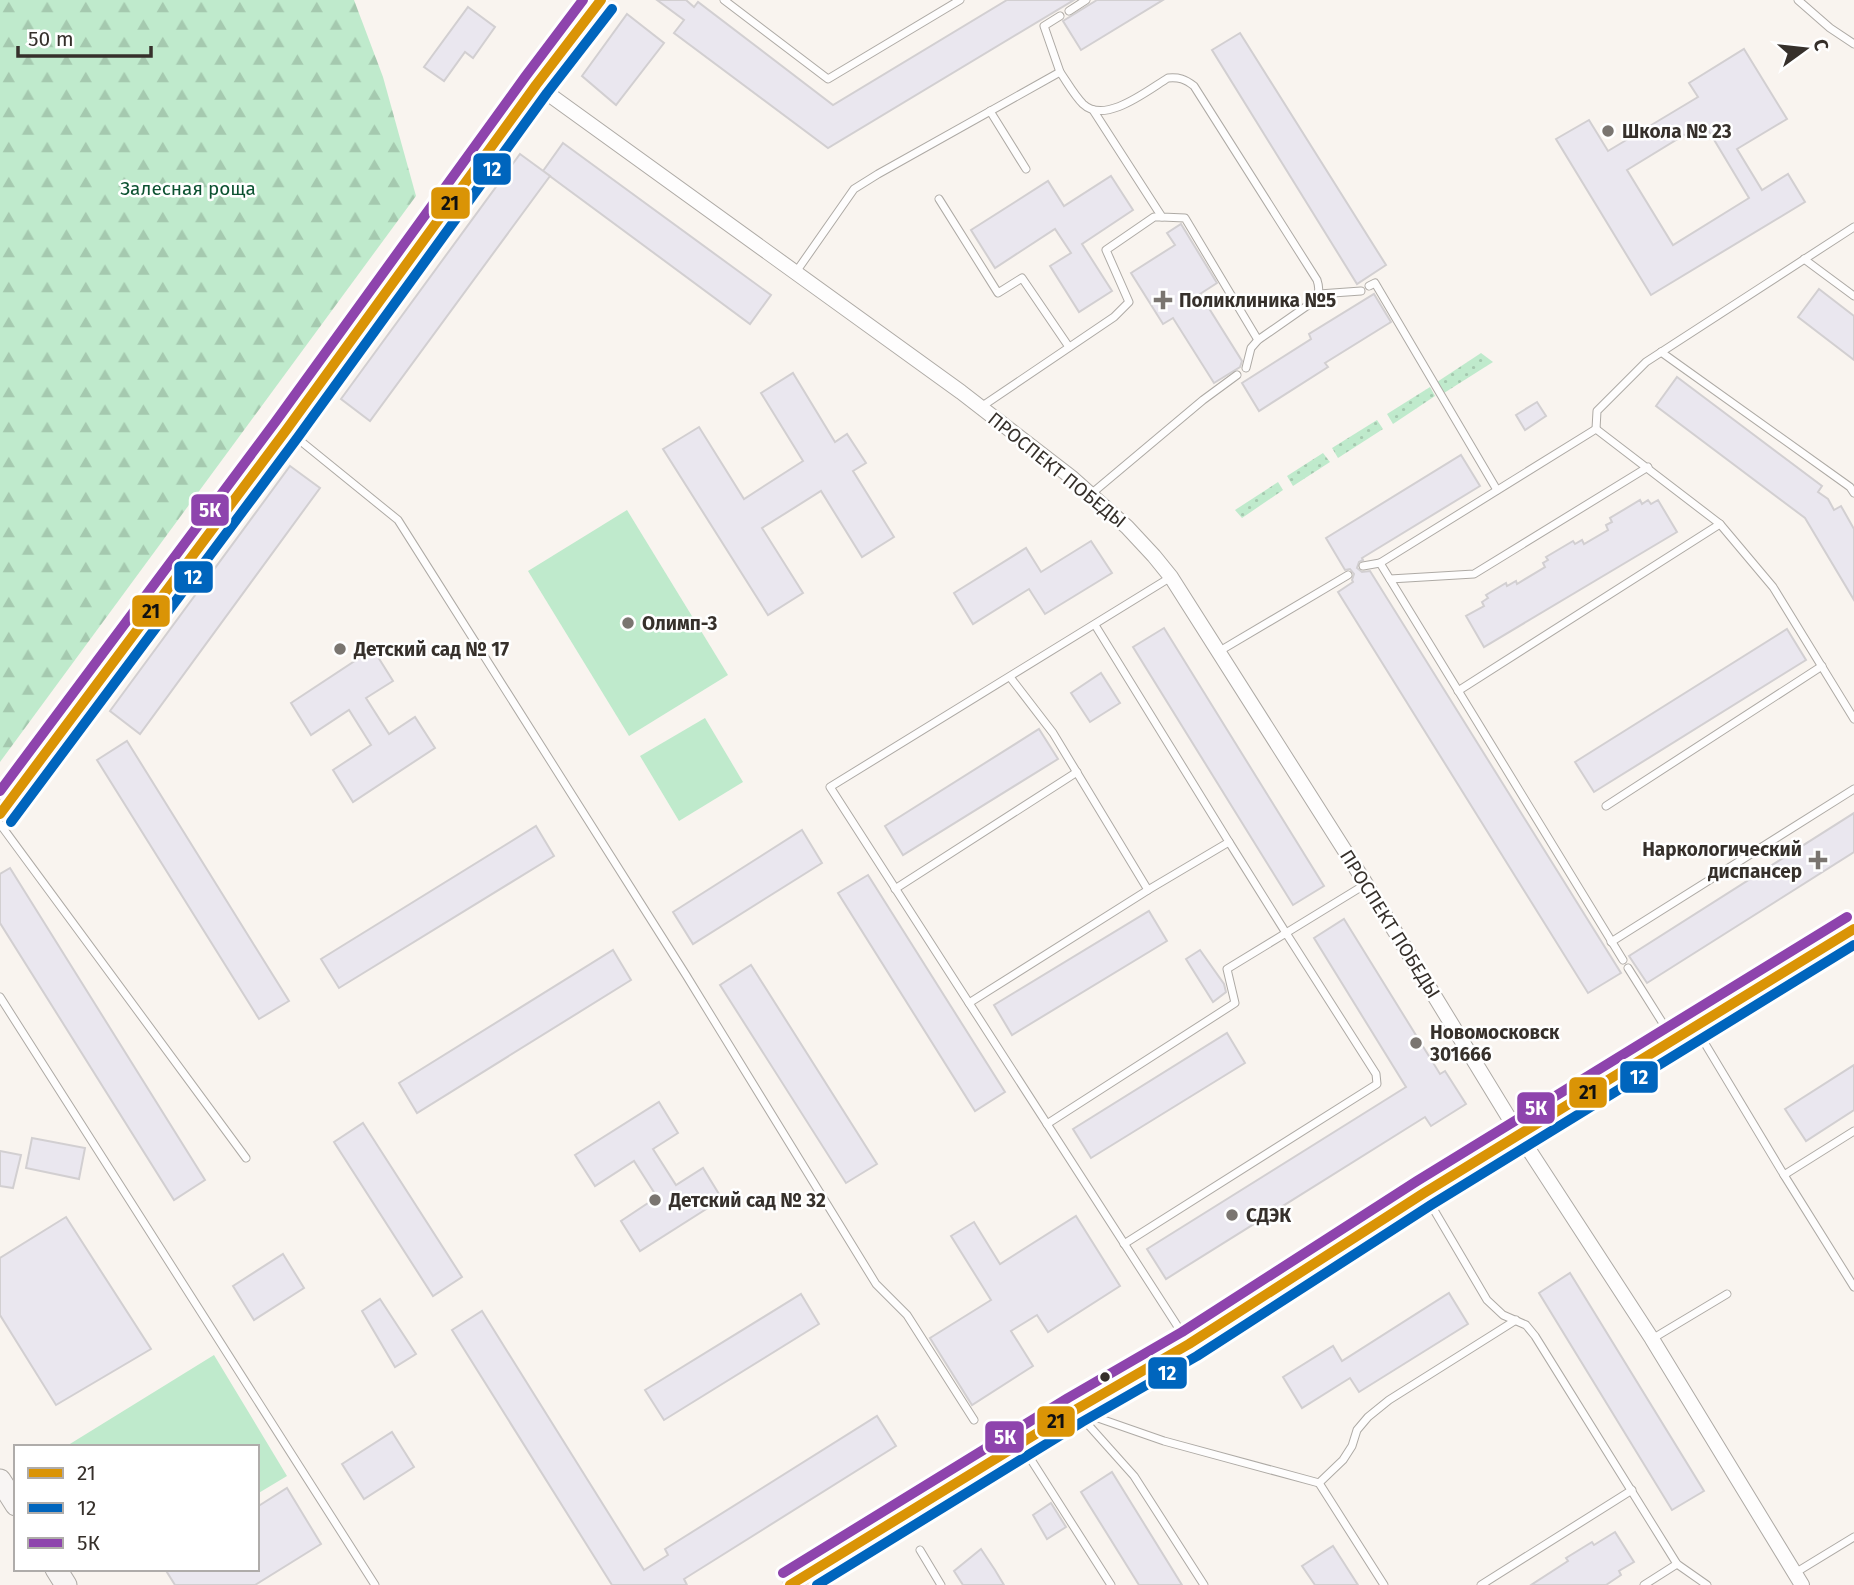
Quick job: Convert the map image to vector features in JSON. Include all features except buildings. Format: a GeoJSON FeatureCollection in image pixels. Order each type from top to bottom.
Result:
{"type":"FeatureCollection","features":[{"type":"Feature","properties":{"kind":"main road"},"geometry":{"type":"LineString","coordinates":[[0,1480],[14,1501]]}},
{"type":"Feature","properties":{"kind":"street"},"geometry":{"type":"LineString","coordinates":[[0,814],[287,429],[536,85],[601,0]]}},
{"type":"Feature","properties":{"kind":"street","name":"ПРОСПЕКТ ПОБЕДЫ"},"geometry":{"type":"LineString","coordinates":[[536,85],[981,407],[1071,477],[1128,527],[1154,556],[1171,577],[1366,884],[1520,1136],[1652,1339],[1798,1579]]}},
{"type":"Feature","properties":{"kind":"street"},"geometry":{"type":"LineString","coordinates":[[790,1585],[1075,1410],[1189,1344],[1424,1193],[1854,929]]}},
{"type":"Feature","properties":{"kind":"lane"},"geometry":{"type":"LineString","coordinates":[[724,0],[828,79],[960,0]]}},
{"type":"Feature","properties":{"kind":"lane"},"geometry":{"type":"LineString","coordinates":[[1069,11],[1086,0]]}},
{"type":"Feature","properties":{"kind":"lane"},"geometry":{"type":"LineString","coordinates":[[1798,0],[1830,28],[1854,44]]}},
{"type":"Feature","properties":{"kind":"lane"},"geometry":{"type":"LineString","coordinates":[[1060,16],[1044,26],[1060,72],[1083,105],[1093,110],[1105,111],[1119,107],[1168,78],[1186,79],[1194,86],[1318,280],[1319,294]]}},
{"type":"Feature","properties":{"kind":"lane"},"geometry":{"type":"LineString","coordinates":[[796,272],[854,189],[1060,72]]}},
{"type":"Feature","properties":{"kind":"lane"},"geometry":{"type":"LineString","coordinates":[[1093,110],[1162,217]]}},
{"type":"Feature","properties":{"kind":"lane"},"geometry":{"type":"LineString","coordinates":[[990,111],[1027,169]]}},
{"type":"Feature","properties":{"kind":"lane"},"geometry":{"type":"LineString","coordinates":[[939,199],[998,293],[1022,278],[1069,347]]}},
{"type":"Feature","properties":{"kind":"lane"},"geometry":{"type":"LineString","coordinates":[[981,407],[1114,317],[1129,302],[1106,250],[1154,217],[1185,218],[1258,340]]}},
{"type":"Feature","properties":{"kind":"lane"},"geometry":{"type":"LineString","coordinates":[[1596,429],[1597,411],[1646,362],[1854,227]]}},
{"type":"Feature","properties":{"kind":"lane"},"geometry":{"type":"LineString","coordinates":[[1804,259],[1854,296]]}},
{"type":"Feature","properties":{"kind":"lane"},"geometry":{"type":"LineString","coordinates":[[1369,286],[1375,283],[1497,490]]}},
{"type":"Feature","properties":{"kind":"lane"},"geometry":{"type":"LineString","coordinates":[[1246,368],[1251,348],[1258,340],[1306,309],[1319,294],[1361,291]]}},
{"type":"Feature","properties":{"kind":"lane"},"geometry":{"type":"LineString","coordinates":[[1661,352],[1850,487],[1854,493]]}},
{"type":"Feature","properties":{"kind":"lane"},"geometry":{"type":"LineString","coordinates":[[1091,495],[1203,400],[1237,375]]}},
{"type":"Feature","properties":{"kind":"lane"},"geometry":{"type":"LineString","coordinates":[[287,429],[398,520],[686,975],[876,1284],[907,1315],[974,1420]]}},
{"type":"Feature","properties":{"kind":"lane"},"geometry":{"type":"LineString","coordinates":[[1363,566],[1380,563],[1596,429]]}},
{"type":"Feature","properties":{"kind":"lane"},"geometry":{"type":"LineString","coordinates":[[1596,429],[1720,524],[1773,587],[1854,719]]}},
{"type":"Feature","properties":{"kind":"lane"},"geometry":{"type":"LineString","coordinates":[[1390,579],[1474,574],[1648,467]]}},
{"type":"Feature","properties":{"kind":"lane"},"geometry":{"type":"LineString","coordinates":[[1458,691],[1720,524]]}},
{"type":"Feature","properties":{"kind":"lane"},"geometry":{"type":"LineString","coordinates":[[1380,563],[1623,960]]}},
{"type":"Feature","properties":{"kind":"lane"},"geometry":{"type":"LineString","coordinates":[[1218,652],[1348,575]]}},
{"type":"Feature","properties":{"kind":"lane"},"geometry":{"type":"LineString","coordinates":[[1171,577],[830,788],[1189,1344]]}},
{"type":"Feature","properties":{"kind":"lane"},"geometry":{"type":"LineString","coordinates":[[1096,625],[1376,1074],[1377,1084],[1124,1244]]}},
{"type":"Feature","properties":{"kind":"lane"},"geometry":{"type":"LineString","coordinates":[[1606,806],[1822,666]]}},
{"type":"Feature","properties":{"kind":"lane"},"geometry":{"type":"LineString","coordinates":[[1010,677],[1054,733],[1148,890]]}},
{"type":"Feature","properties":{"kind":"lane"},"geometry":{"type":"LineString","coordinates":[[895,889],[1077,772]]}},
{"type":"Feature","properties":{"kind":"lane"},"geometry":{"type":"LineString","coordinates":[[1611,942],[1854,789]]}},
{"type":"Feature","properties":{"kind":"lane"},"geometry":{"type":"LineString","coordinates":[[0,824],[246,1158]]}},
{"type":"Feature","properties":{"kind":"lane"},"geometry":{"type":"LineString","coordinates":[[969,1003],[1229,842]]}},
{"type":"Feature","properties":{"kind":"lane"},"geometry":{"type":"LineString","coordinates":[[1047,1124],[1235,1003],[1227,969],[1366,884]]}},
{"type":"Feature","properties":{"kind":"lane"},"geometry":{"type":"LineString","coordinates":[[1628,968],[1674,1041]]}},
{"type":"Feature","properties":{"kind":"lane"},"geometry":{"type":"LineString","coordinates":[[0,997],[375,1585]]}},
{"type":"Feature","properties":{"kind":"lane"},"geometry":{"type":"LineString","coordinates":[[1695,1027],[1854,1287]]}},
{"type":"Feature","properties":{"kind":"lane"},"geometry":{"type":"LineString","coordinates":[[1784,1175],[1854,1131]]}},
{"type":"Feature","properties":{"kind":"lane"},"geometry":{"type":"LineString","coordinates":[[1424,1193],[1487,1300],[1503,1315],[1526,1325],[1535,1336],[1676,1564],[1707,1585]]}},
{"type":"Feature","properties":{"kind":"lane"},"geometry":{"type":"LineString","coordinates":[[1652,1339],[1727,1294]]}},
{"type":"Feature","properties":{"kind":"lane"},"geometry":{"type":"LineString","coordinates":[[1319,1483],[1343,1460],[1352,1446],[1357,1430],[1368,1417],[1389,1400],[1516,1320]]}},
{"type":"Feature","properties":{"kind":"lane"},"geometry":{"type":"LineString","coordinates":[[1075,1410],[1164,1441],[1319,1483],[1384,1585]]}},
{"type":"Feature","properties":{"kind":"lane"},"geometry":{"type":"LineString","coordinates":[[1075,1410],[1134,1476],[1205,1585]]}},
{"type":"Feature","properties":{"kind":"lane"},"geometry":{"type":"LineString","coordinates":[[1021,1443],[1111,1585]]}},
{"type":"Feature","properties":{"kind":"lane"},"geometry":{"type":"LineString","coordinates":[[1481,1585],[1632,1490]]}},
{"type":"Feature","properties":{"kind":"lane"},"geometry":{"type":"LineString","coordinates":[[1798,1579],[1854,1537]]}},
{"type":"Feature","properties":{"kind":"lane"},"geometry":{"type":"LineString","coordinates":[[919,1550],[941,1585]]}},
{"type":"Feature","properties":{"kind":"lane"},"geometry":{"type":"LineString","coordinates":[[1644,1585],[1676,1564]]}},
{"type":"Feature","properties":{"kind":"green space","name":"Залесная роща"},"geometry":{"type":"Polygon","coordinates":[[[0,0],[354,0],[383,77],[416,196],[0,762],[0,0]]]}},
{"type":"Feature","properties":{"kind":"green space"},"geometry":{"type":"Polygon","coordinates":[[[1481,353],[1493,362],[1444,393],[1437,382],[1481,353]]]}},
{"type":"Feature","properties":{"kind":"green space"},"geometry":{"type":"Polygon","coordinates":[[[1430,387],[1435,396],[1393,424],[1387,414],[1430,387]]]}},
{"type":"Feature","properties":{"kind":"green space"},"geometry":{"type":"Polygon","coordinates":[[[1377,420],[1383,429],[1338,458],[1332,448],[1377,420]]]}},
{"type":"Feature","properties":{"kind":"green space"},"geometry":{"type":"Polygon","coordinates":[[[1323,453],[1330,462],[1293,486],[1287,476],[1323,453]]]}},
{"type":"Feature","properties":{"kind":"green space"},"geometry":{"type":"Polygon","coordinates":[[[1278,482],[1283,490],[1242,518],[1235,510],[1278,482]]]}},
{"type":"Feature","properties":{"kind":"green space","name":"Олимп-3"},"geometry":{"type":"Polygon","coordinates":[[[627,510],[728,675],[629,736],[528,571],[627,510]]]}},
{"type":"Feature","properties":{"kind":"green space"},"geometry":{"type":"Polygon","coordinates":[[[705,718],[743,782],[679,821],[640,756],[705,718]]]}},
{"type":"Feature","properties":{"kind":"green space"},"geometry":{"type":"Polygon","coordinates":[[[214,1355],[287,1476],[259,1493],[259,1445],[68,1445],[214,1355]]]}},
{"type":"Feature","properties":{"kind":"transit line","name":"5К"},"geometry":{"type":"LineString","coordinates":[[0,791],[276,421],[583,0]]}},
{"type":"Feature","properties":{"kind":"transit line","name":"21"},"geometry":{"type":"LineString","coordinates":[[0,814],[287,429],[536,85],[601,0]]}},
{"type":"Feature","properties":{"kind":"transit line","name":"12"},"geometry":{"type":"LineString","coordinates":[[11,822],[298,437],[547,93],[612,9]]}},
{"type":"Feature","properties":{"kind":"transit line","name":"5К"},"geometry":{"type":"LineString","coordinates":[[783,1573],[1068,1398],[1182,1332],[1417,1181],[1847,917]]}},
{"type":"Feature","properties":{"kind":"transit line","name":"21"},"geometry":{"type":"LineString","coordinates":[[790,1585],[1075,1410],[1189,1344],[1424,1193],[1854,929]]}},
{"type":"Feature","properties":{"kind":"transit line","name":"12"},"geometry":{"type":"LineString","coordinates":[[817,1585],[1082,1422],[1197,1356],[1431,1205],[1854,945]]}},
{"type":"Feature","properties":{"kind":"place","name":"Школа № 23"},"geometry":{"type":"Point","coordinates":[1608,131]}},
{"type":"Feature","properties":{"kind":"place","name":"Поликлиника №5"},"geometry":{"type":"Point","coordinates":[1163,300]}},
{"type":"Feature","properties":{"kind":"place","name":"Олимп-3"},"geometry":{"type":"Point","coordinates":[628,623]}},
{"type":"Feature","properties":{"kind":"place","name":"Детский сад № 17"},"geometry":{"type":"Point","coordinates":[340,649]}},
{"type":"Feature","properties":{"kind":"place","name":"Наркологический диспансер"},"geometry":{"type":"Point","coordinates":[1818,860]}},
{"type":"Feature","properties":{"kind":"place","name":"Новомосковск 301666"},"geometry":{"type":"Point","coordinates":[1416,1043]}},
{"type":"Feature","properties":{"kind":"place","name":"Детский сад № 32"},"geometry":{"type":"Point","coordinates":[655,1200]}},
{"type":"Feature","properties":{"kind":"place","name":"СДЭК"},"geometry":{"type":"Point","coordinates":[1232,1215]}}]}
